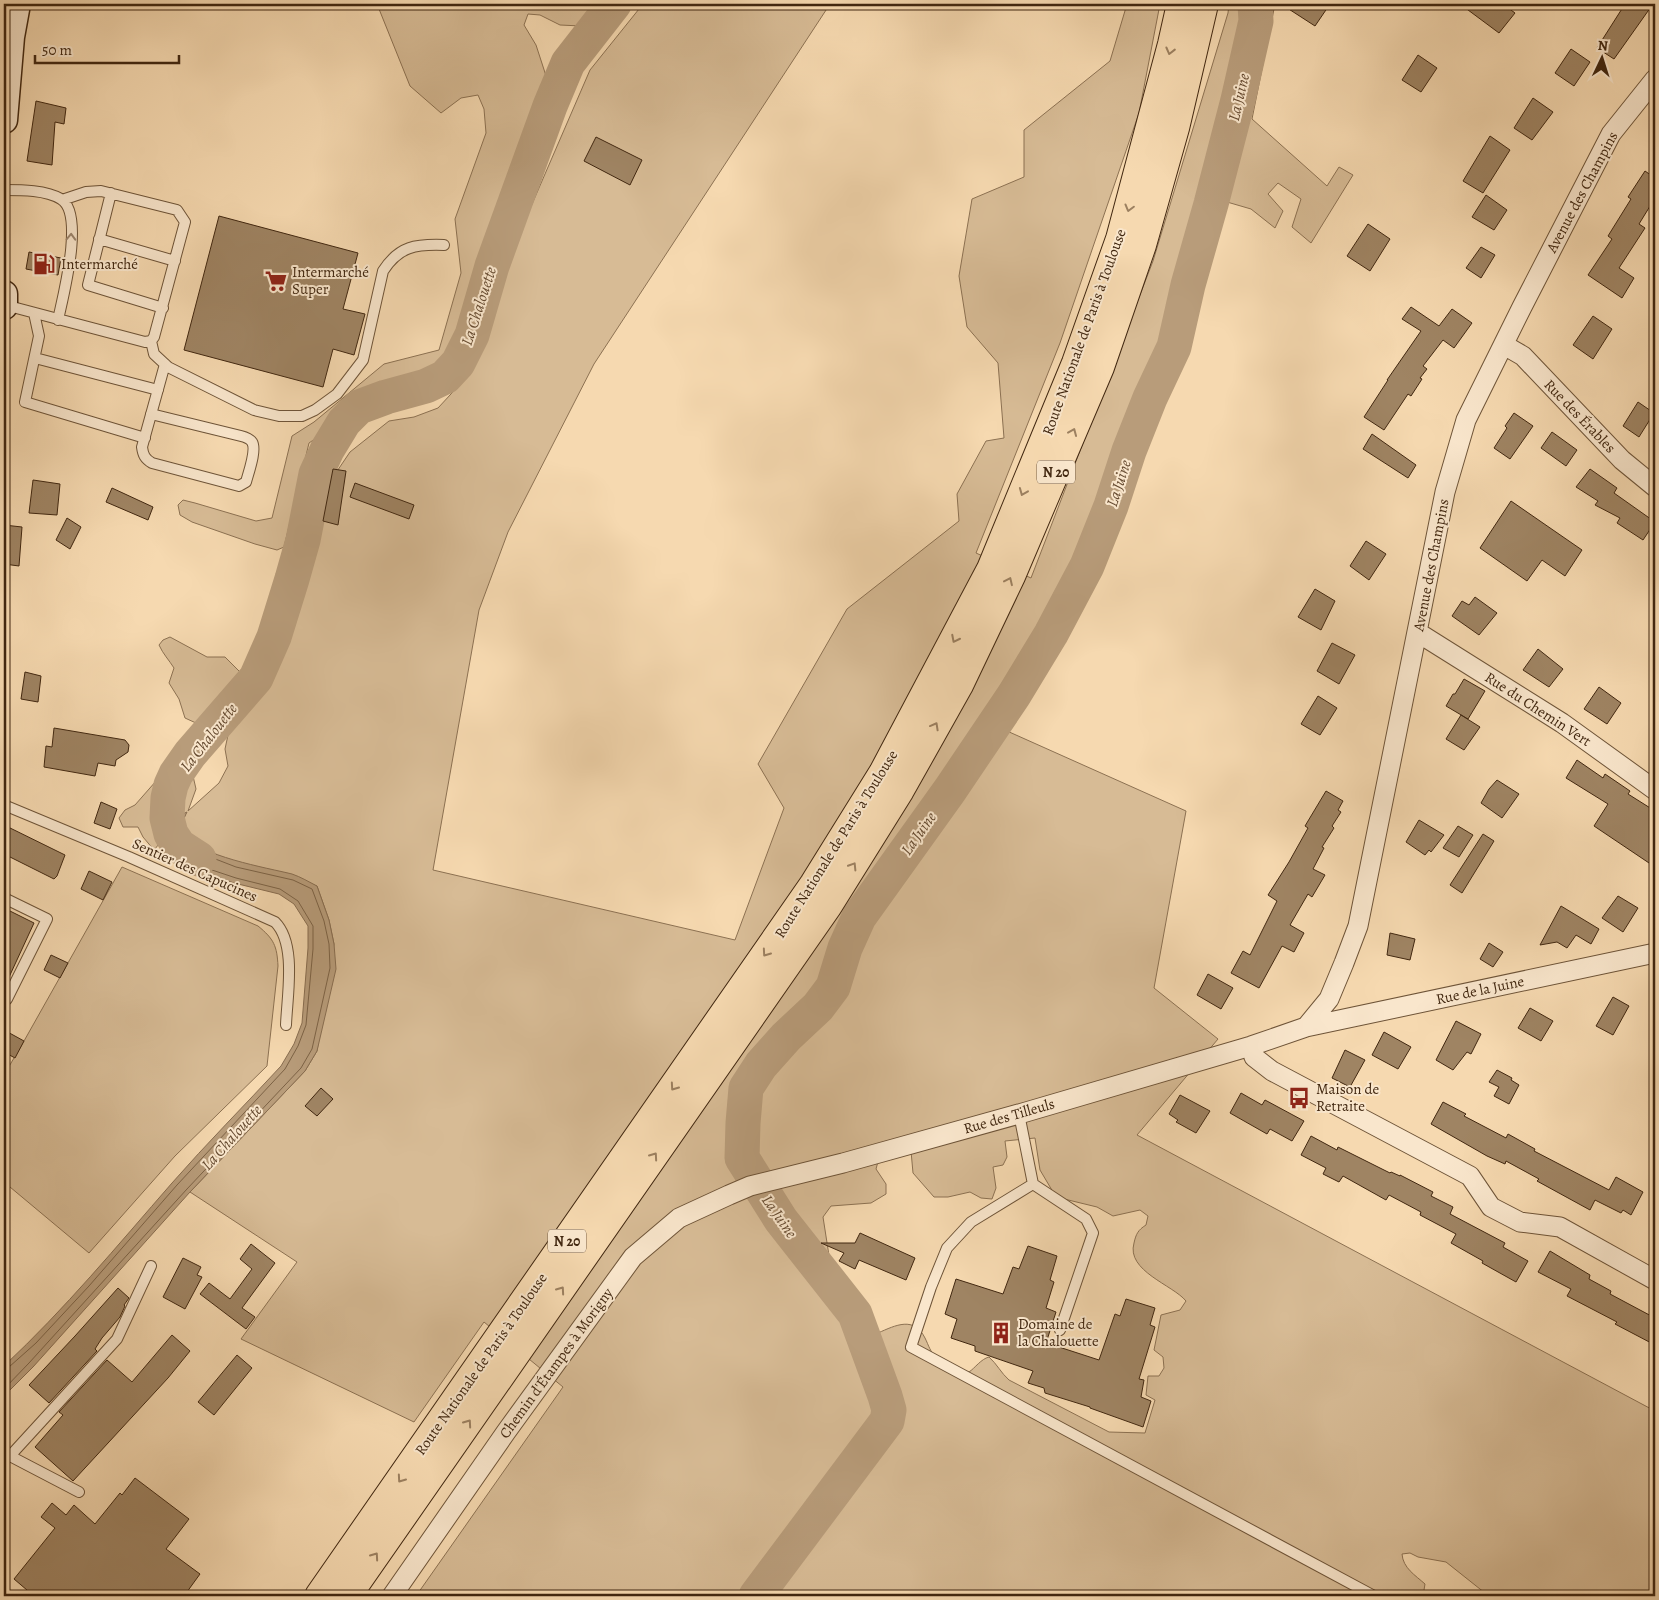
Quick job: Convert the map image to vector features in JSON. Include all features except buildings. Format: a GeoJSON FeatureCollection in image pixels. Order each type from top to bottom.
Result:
{"type":"FeatureCollection","features":[{"type":"Feature","properties":{"kind":"main road"},"geometry":{"type":"LineString","coordinates":[[4,120],[11,37],[17,4]]}},
{"type":"Feature","properties":{"kind":"main road","name":"Route Nationale de Paris à Toulouse"},"geometry":{"type":"LineString","coordinates":[[320,1596],[814,884],[883,773],[924,699],[991,568],[1076,363],[1120,239],[1172,44],[1180,4]]}},
{"type":"Feature","properties":{"kind":"main road","name":"Route Nationale de Paris à Toulouse"},"geometry":{"type":"LineString","coordinates":[[347,1596],[827,907],[900,790],[959,685],[1011,576],[1100,367],[1142,245],[1175,128],[1204,4]]}},
{"type":"Feature","properties":{"kind":"main road"},"geometry":{"type":"LineString","coordinates":[[4,294],[4,306]]}},
{"type":"Feature","properties":{"kind":"street","name":"Avenue des Champins"},"geometry":{"type":"LineString","coordinates":[[1306,1027],[1329,999],[1358,926],[1445,492],[1466,420],[1478,393],[1611,134],[1655,79]]}},
{"type":"Feature","properties":{"kind":"street","name":"Rue des Érables"},"geometry":{"type":"LineString","coordinates":[[1504,345],[1523,356],[1622,460],[1655,487]]}},
{"type":"Feature","properties":{"kind":"street","name":"Rue du Chemin Vert"},"geometry":{"type":"LineString","coordinates":[[1417,632],[1562,723],[1655,790]]}},
{"type":"Feature","properties":{"kind":"street","name":"Rue de la Juine"},"geometry":{"type":"LineString","coordinates":[[1306,1027],[1655,953]]}},
{"type":"Feature","properties":{"kind":"street"},"geometry":{"type":"LineString","coordinates":[[1306,1027],[1251,1046],[1254,1057],[1272,1071],[1470,1176],[1491,1207],[1520,1222],[1560,1227],[1655,1280]]}},
{"type":"Feature","properties":{"kind":"street","name":"Rue des Tilleuls"},"geometry":{"type":"LineString","coordinates":[[766,1182],[1019,1114],[1251,1046]]}},
{"type":"Feature","properties":{"kind":"street","name":"Chemin d'Étampes à Morigny"},"geometry":{"type":"LineString","coordinates":[[392,1596],[506,1432],[633,1258],[679,1218],[747,1188],[766,1182]]}},
{"type":"Feature","properties":{"kind":"lane"},"geometry":{"type":"LineString","coordinates":[[4,190],[48,193],[62,200],[68,207],[72,225],[70,263],[58,320]]}},
{"type":"Feature","properties":{"kind":"lane"},"geometry":{"type":"LineString","coordinates":[[62,200],[86,192],[111,193],[177,210],[185,222],[157,330],[151,341],[154,354],[168,367],[254,410],[279,416],[302,416],[315,410],[337,394],[363,360],[383,271],[391,258],[406,249],[425,244],[444,245]]}},
{"type":"Feature","properties":{"kind":"lane"},"geometry":{"type":"LineString","coordinates":[[111,193],[88,285],[163,308]]}},
{"type":"Feature","properties":{"kind":"lane"},"geometry":{"type":"LineString","coordinates":[[99,239],[175,261]]}},
{"type":"Feature","properties":{"kind":"lane"},"geometry":{"type":"LineString","coordinates":[[4,306],[145,342],[151,341]]}},
{"type":"Feature","properties":{"kind":"lane"},"geometry":{"type":"LineString","coordinates":[[34,313],[39,336],[25,402],[145,438]]}},
{"type":"Feature","properties":{"kind":"lane"},"geometry":{"type":"LineString","coordinates":[[35,358],[158,390]]}},
{"type":"Feature","properties":{"kind":"lane"},"geometry":{"type":"LineString","coordinates":[[151,414],[241,436],[250,440],[254,450],[246,482],[239,486],[146,460],[142,447],[145,438],[151,414],[165,364]]}},
{"type":"Feature","properties":{"kind":"lane","name":"Sentier des Capucines"},"geometry":{"type":"LineString","coordinates":[[4,805],[129,857],[275,922],[282,929],[289,954],[286,1025]]}},
{"type":"Feature","properties":{"kind":"lane"},"geometry":{"type":"LineString","coordinates":[[4,898],[47,919],[7,999],[4,998]]}},
{"type":"Feature","properties":{"kind":"lane"},"geometry":{"type":"LineString","coordinates":[[1019,1114],[1033,1184],[1086,1219],[1093,1233],[1060,1330]]}},
{"type":"Feature","properties":{"kind":"lane"},"geometry":{"type":"LineString","coordinates":[[1033,1184],[970,1222],[947,1248],[931,1287],[911,1347],[1374,1596]]}},
{"type":"Feature","properties":{"kind":"lane"},"geometry":{"type":"LineString","coordinates":[[79,1492],[7,1454],[117,1339],[151,1266]]}},
{"type":"Feature","properties":{"kind":"shaded area"},"geometry":{"type":"Polygon","coordinates":[[[377,4],[599,4],[581,26],[560,25],[540,15],[528,14],[524,25],[536,45],[549,85],[525,155],[497,223],[470,311],[451,363],[433,377],[409,384],[349,409],[331,428],[309,443],[284,547],[277,550],[192,522],[180,515],[178,505],[183,500],[256,521],[272,518],[292,436],[314,422],[384,364],[439,350],[461,273],[455,219],[486,133],[484,109],[478,95],[461,98],[441,113],[410,86],[377,4]]]}},
{"type":"Feature","properties":{"kind":"shaded area"},"geometry":{"type":"Polygon","coordinates":[[[643,4],[830,4],[594,364],[508,532],[479,610],[433,870],[735,940],[784,808],[758,764],[847,609],[959,521],[957,494],[986,441],[1004,438],[998,363],[967,327],[959,276],[972,199],[1024,177],[1024,130],[1110,61],[1127,4],[1160,4],[1139,113],[1060,343],[976,553],[1031,578],[1153,261],[1228,13],[1229,4],[1275,4],[1252,119],[1327,186],[1339,167],[1353,175],[1311,243],[1292,227],[1301,199],[1278,183],[1268,194],[1283,211],[1275,228],[1251,209],[1227,202],[1180,362],[1081,599],[1007,731],[1186,811],[1154,988],[1218,1039],[1137,1135],[1655,1411],[1655,1596],[1486,1596],[1485,1593],[1446,1562],[1418,1557],[1410,1553],[1402,1554],[1403,1559],[1410,1571],[1425,1584],[1423,1596],[416,1596],[563,1387],[484,1322],[414,1422],[241,1339],[297,1262],[190,1192],[305,1071],[317,1051],[334,944],[329,920],[317,886],[246,865],[207,851],[193,843],[183,832],[182,826],[186,813],[169,826],[154,850],[143,837],[138,827],[123,827],[119,818],[125,810],[135,805],[178,756],[188,754],[196,789],[188,811],[219,783],[228,766],[225,749],[228,735],[273,679],[313,564],[325,489],[350,452],[389,421],[414,417],[438,408],[463,381],[477,361],[499,285],[590,70],[643,4]],[[1035,1138],[1005,1141],[1007,1157],[1003,1165],[993,1167],[996,1188],[992,1199],[981,1198],[970,1192],[948,1197],[934,1197],[913,1173],[911,1151],[879,1158],[876,1169],[886,1184],[886,1194],[871,1203],[831,1206],[823,1217],[830,1262],[847,1294],[878,1333],[904,1324],[916,1327],[921,1331],[935,1356],[948,1364],[969,1372],[989,1357],[1009,1380],[1109,1432],[1145,1433],[1155,1400],[1146,1395],[1148,1376],[1159,1376],[1164,1368],[1163,1357],[1154,1350],[1161,1315],[1180,1310],[1186,1301],[1152,1276],[1137,1262],[1133,1253],[1134,1243],[1139,1231],[1146,1225],[1148,1216],[1140,1210],[1113,1216],[1097,1207],[1056,1197],[1040,1170],[1035,1138]]]}},
{"type":"Feature","properties":{"kind":"shaded area"},"geometry":{"type":"Polygon","coordinates":[[[170,637],[207,657],[225,657],[242,674],[238,694],[203,721],[196,723],[185,718],[179,699],[169,683],[174,668],[159,645],[163,640],[170,637]]]}},
{"type":"Feature","properties":{"kind":"shaded area"},"geometry":{"type":"Polygon","coordinates":[[[122,867],[258,926],[274,943],[278,966],[267,1066],[175,1156],[89,1253],[4,1182],[4,1075],[122,867]]]}},
{"type":"Feature","properties":{"kind":"water"},"geometry":{"type":"Polygon","coordinates":[[[187,812],[182,826],[184,834],[191,842],[203,849],[251,865],[292,874],[317,886],[329,920],[334,944],[336,969],[317,1051],[305,1071],[190,1192],[33,1367],[4,1396],[4,1366],[69,1300],[185,1168],[281,1066],[294,1044],[302,1023],[308,926],[294,904],[279,894],[234,883],[195,869],[159,845],[169,825],[187,812]]]}},
{"type":"Feature","properties":{"kind":"waterway","name":"La Chalouette"},"geometry":{"type":"LineString","coordinates":[[199,859],[179,846],[171,834],[167,818],[171,785],[190,754],[256,678],[274,637],[303,540],[316,474],[327,450],[344,422],[359,407],[426,386],[445,377],[458,363],[472,335],[492,266],[550,106],[568,63],[614,4]]}},
{"type":"Feature","properties":{"kind":"waterway","name":"La Juine"},"geometry":{"type":"LineString","coordinates":[[756,1596],[887,1421],[889,1410],[855,1314],[781,1220],[742,1158],[746,1088],[761,1065],[786,1037],[818,1007],[833,987],[845,948],[859,917],[950,790],[1014,695],[1051,634],[1087,566],[1150,398],[1174,347],[1188,285],[1238,100],[1256,21],[1255,4]]}},
{"type":"Feature","properties":{"kind":"place","name":"Intermarché"},"geometry":{"type":"Point","coordinates":[44,264]}},
{"type":"Feature","properties":{"kind":"place","name":"Intermarché Super"},"geometry":{"type":"Point","coordinates":[276,281]}},
{"type":"Feature","properties":{"kind":"place","name":"Maison de Retraite"},"geometry":{"type":"Point","coordinates":[1299,1098]}},
{"type":"Feature","properties":{"kind":"place","name":"Domaine de la Chalouette"},"geometry":{"type":"Point","coordinates":[1001,1333]}}]}
